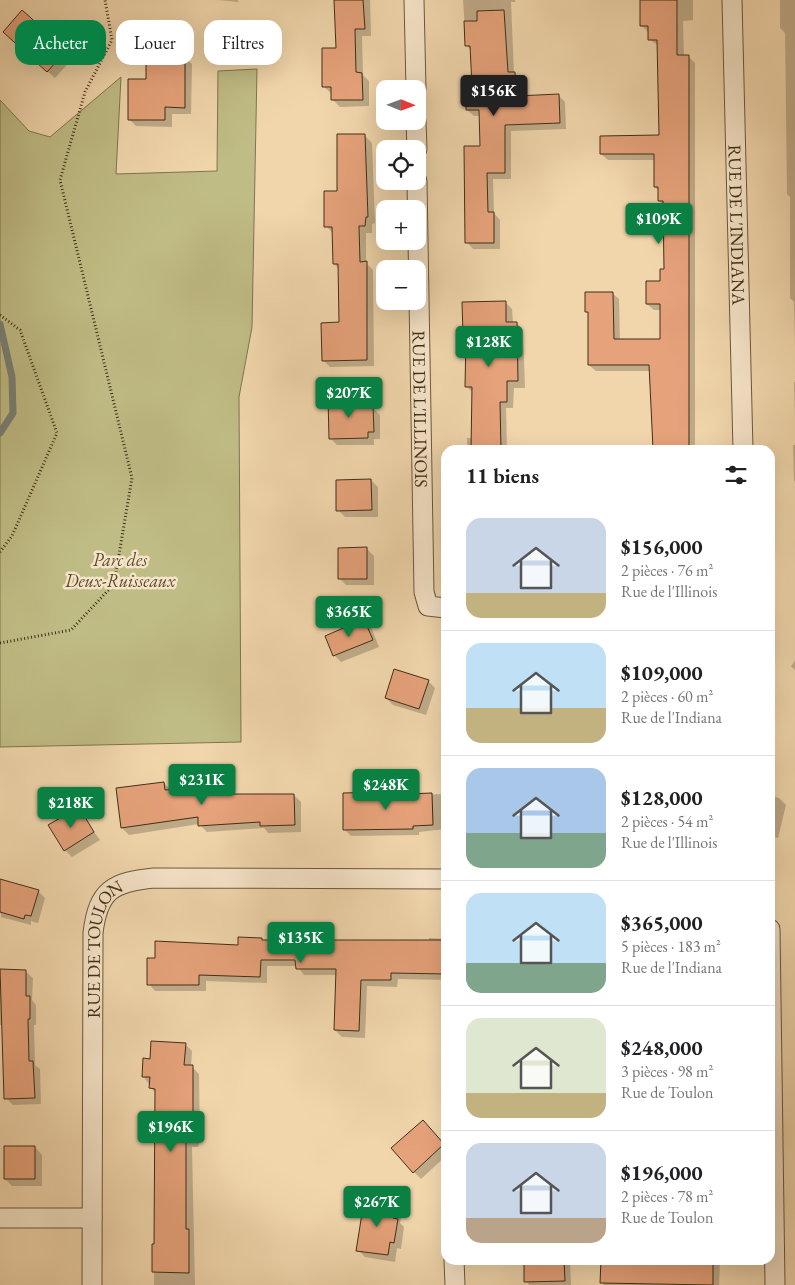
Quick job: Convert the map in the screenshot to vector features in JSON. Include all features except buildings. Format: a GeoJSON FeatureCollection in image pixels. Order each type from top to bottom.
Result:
{"type":"FeatureCollection","features":[{"type":"Feature","properties":{"kind":"street"},"geometry":{"type":"LineString","coordinates":[[414,0],[416,80]]}},
{"type":"Feature","properties":{"kind":"street","name":"RUE DE L'INDIANA"},"geometry":{"type":"LineString","coordinates":[[732,0],[743,445]]}},
{"type":"Feature","properties":{"kind":"street","name":"RUE DE L'ILLINOIS"},"geometry":{"type":"LineString","coordinates":[[417,190],[424,592],[437,607]]}},
{"type":"Feature","properties":{"kind":"street","name":"RUE DE TOULON"},"geometry":{"type":"LineString","coordinates":[[92,1285],[93,933],[95,913],[102,898],[115,886],[132,880],[154,878],[441,879]]}},
{"type":"Feature","properties":{"kind":"street"},"geometry":{"type":"LineString","coordinates":[[0,1218],[92,1218]]}},
{"type":"Feature","properties":{"kind":"street"},"geometry":{"type":"LineString","coordinates":[[454,1265],[455,1285]]}},
{"type":"Feature","properties":{"kind":"street"},"geometry":{"type":"LineString","coordinates":[[774,1265],[775,1285]]}},
{"type":"Feature","properties":{"kind":"path"},"geometry":{"type":"LineString","coordinates":[[0,643],[71,630],[114,584],[132,478],[60,180],[84,92],[112,40],[105,0]]}},
{"type":"Feature","properties":{"kind":"path"},"geometry":{"type":"LineString","coordinates":[[0,315],[20,330],[57,433],[12,536],[0,552]]}},
{"type":"Feature","properties":{"kind":"green space","name":"Parc des Deux-Ruisseaux"},"geometry":{"type":"Polygon","coordinates":[[[257,69],[252,327],[239,397],[241,742],[0,747],[0,100],[29,131],[50,137],[121,77],[116,174],[217,171],[218,71],[257,69]]]}},
{"type":"Feature","properties":{"kind":"waterway"},"geometry":{"type":"LineString","coordinates":[[0,324],[12,377],[13,413],[0,433]]}}]}
